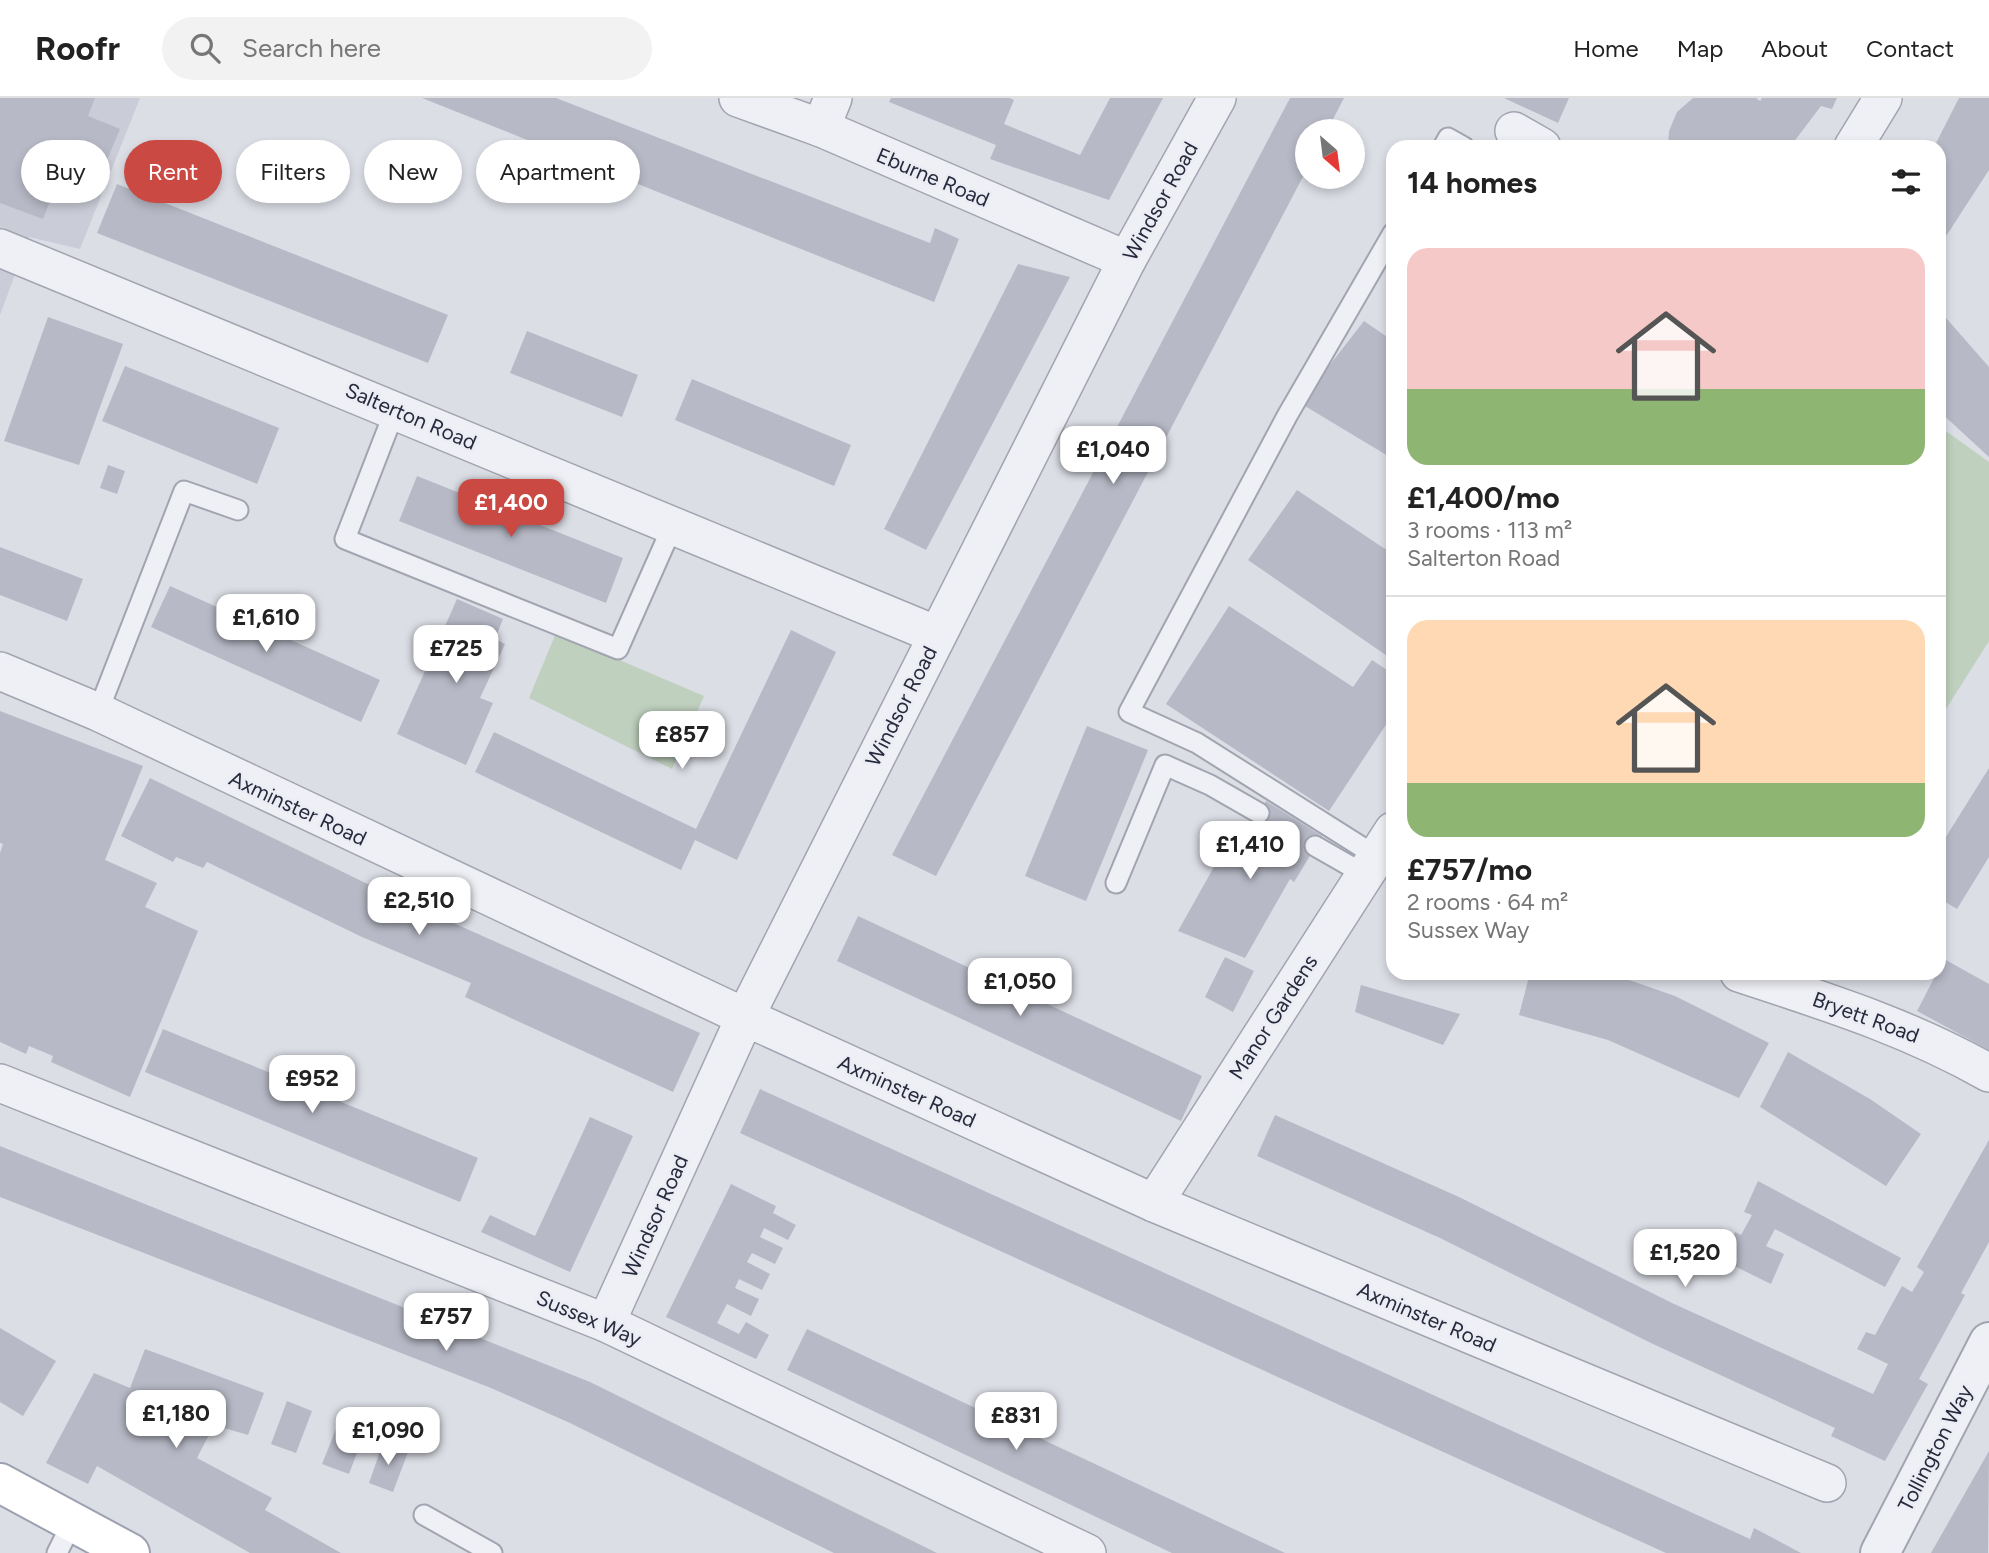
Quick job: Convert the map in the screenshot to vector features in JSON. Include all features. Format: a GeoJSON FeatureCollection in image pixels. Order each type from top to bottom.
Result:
{"type":"FeatureCollection","features":[{"type":"Feature","properties":{"kind":"main road"},"geometry":{"type":"LineString","coordinates":[[0,1483],[65,1537],[130,1553]]}},
{"type":"Feature","properties":{"kind":"street","name":"Eburne Road"},"geometry":{"type":"LineString","coordinates":[[738,98],[827,113],[1127,260]]}},
{"type":"Feature","properties":{"kind":"street","name":"Windsor Road"},"geometry":{"type":"LineString","coordinates":[[606,1323],[745,1017],[1127,260],[1217,98]]}},
{"type":"Feature","properties":{"kind":"street"},"geometry":{"type":"LineString","coordinates":[[1857,140],[1883,98]]}},
{"type":"Feature","properties":{"kind":"street","name":"Salterton Road"},"geometry":{"type":"LineString","coordinates":[[0,248],[937,635]]}},
{"type":"Feature","properties":{"kind":"street","name":"Axminster Road"},"geometry":{"type":"LineString","coordinates":[[0,671],[98,712],[745,1017],[1154,1203],[1827,1483]]}},
{"type":"Feature","properties":{"kind":"street","name":"Manor Gardens"},"geometry":{"type":"LineString","coordinates":[[1154,1203],[1378,854]]}},
{"type":"Feature","properties":{"kind":"street","name":"Bryett Road"},"geometry":{"type":"LineString","coordinates":[[1760,980],[1879,1019],[1936,1042],[1989,1073]]}},
{"type":"Feature","properties":{"kind":"street","name":"Sussex Way"},"geometry":{"type":"LineString","coordinates":[[0,1083],[606,1323],[1087,1553]]}},
{"type":"Feature","properties":{"kind":"street","name":"Tollington Way"},"geometry":{"type":"LineString","coordinates":[[1880,1553],[1989,1342]]}},
{"type":"Feature","properties":{"kind":"lane"},"geometry":{"type":"LineString","coordinates":[[1378,854],[1197,743],[1129,712],[1287,416],[1386,245]]}},
{"type":"Feature","properties":{"kind":"lane"},"geometry":{"type":"LineString","coordinates":[[395,410],[345,539],[618,649],[673,525]]}},
{"type":"Feature","properties":{"kind":"lane"},"geometry":{"type":"LineString","coordinates":[[98,712],[184,491],[238,510]]}},
{"type":"Feature","properties":{"kind":"lane"},"geometry":{"type":"LineString","coordinates":[[1116,883],[1165,765],[1210,785],[1259,813]]}},
{"type":"Feature","properties":{"kind":"lane"},"geometry":{"type":"LineString","coordinates":[[1315,846],[1378,854]]}},
{"type":"Feature","properties":{"kind":"lane"},"geometry":{"type":"LineString","coordinates":[[424,1515],[492,1553]]}},
{"type":"Feature","properties":{"kind":"shaded area"},"geometry":{"type":"Polygon","coordinates":[[[0,98],[140,98],[110,174],[110,140],[21,140],[21,203],[98,203],[80,249],[29,237],[0,315],[0,98]]]}},
{"type":"Feature","properties":{"kind":"green space"},"geometry":{"type":"Polygon","coordinates":[[[1946,431],[1989,462],[1989,641],[1946,709],[1946,431]]]}},
{"type":"Feature","properties":{"kind":"green space"},"geometry":{"type":"Polygon","coordinates":[[[556,633],[704,696],[672,769],[529,698],[556,633]]]}},
{"type":"Feature","properties":{"kind":"building"},"geometry":{"type":"Polygon","coordinates":[[[0,98],[95,98],[88,116],[120,129],[110,153],[110,140],[21,140],[21,203],[49,203],[43,219],[0,203],[0,98]]]}},
{"type":"Feature","properties":{"kind":"building"},"geometry":{"type":"Polygon","coordinates":[[[422,98],[556,98],[930,243],[935,228],[959,239],[934,302],[640,185],[640,140],[527,140],[422,98]]]}},
{"type":"Feature","properties":{"kind":"building"},"geometry":{"type":"Polygon","coordinates":[[[891,98],[1010,98],[1014,100],[1004,124],[1080,155],[1110,98],[1163,98],[1109,200],[990,159],[996,145],[889,102],[891,98]]]}},
{"type":"Feature","properties":{"kind":"building"},"geometry":{"type":"Polygon","coordinates":[[[1290,98],[1344,98],[1333,119],[1295,119],[1297,189],[936,876],[892,855],[1290,98]]]}},
{"type":"Feature","properties":{"kind":"building"},"geometry":{"type":"Polygon","coordinates":[[[1504,98],[1569,98],[1558,123],[1504,98]]]}},
{"type":"Feature","properties":{"kind":"building"},"geometry":{"type":"Polygon","coordinates":[[[1693,98],[1756,98],[1760,101],[1762,98],[1837,98],[1832,109],[1821,106],[1795,140],[1668,140],[1677,112],[1693,98]]]}},
{"type":"Feature","properties":{"kind":"building"},"geometry":{"type":"Polygon","coordinates":[[[1959,98],[1989,98],[1989,170],[1946,236],[1946,140],[1938,140],[1959,98]]]}},
{"type":"Feature","properties":{"kind":"building"},"geometry":{"type":"Polygon","coordinates":[[[117,184],[124,187],[124,203],[165,203],[448,315],[428,363],[97,233],[117,184]]]}},
{"type":"Feature","properties":{"kind":"building"},"geometry":{"type":"Polygon","coordinates":[[[1018,264],[1070,277],[926,550],[884,529],[1018,264]]]}},
{"type":"Feature","properties":{"kind":"building"},"geometry":{"type":"Polygon","coordinates":[[[48,317],[123,344],[79,465],[4,441],[48,317]]]}},
{"type":"Feature","properties":{"kind":"building"},"geometry":{"type":"Polygon","coordinates":[[[1946,318],[1989,367],[1989,457],[1946,417],[1946,318]]]}},
{"type":"Feature","properties":{"kind":"building"},"geometry":{"type":"Polygon","coordinates":[[[1364,321],[1386,336],[1386,455],[1300,403],[1364,321]]]}},
{"type":"Feature","properties":{"kind":"building"},"geometry":{"type":"Polygon","coordinates":[[[527,331],[638,375],[622,417],[510,373],[527,331]]]}},
{"type":"Feature","properties":{"kind":"building"},"geometry":{"type":"Polygon","coordinates":[[[125,366],[279,428],[257,484],[102,421],[125,366]]]}},
{"type":"Feature","properties":{"kind":"building"},"geometry":{"type":"Polygon","coordinates":[[[692,379],[851,445],[834,486],[675,420],[692,379]]]}},
{"type":"Feature","properties":{"kind":"building"},"geometry":{"type":"Polygon","coordinates":[[[108,465],[125,471],[117,494],[100,488],[108,465]]]}},
{"type":"Feature","properties":{"kind":"building"},"geometry":{"type":"Polygon","coordinates":[[[417,476],[623,558],[606,603],[399,521],[417,476]]]}},
{"type":"Feature","properties":{"kind":"building"},"geometry":{"type":"Polygon","coordinates":[[[1297,490],[1386,548],[1386,655],[1248,560],[1297,490]]]}},
{"type":"Feature","properties":{"kind":"building"},"geometry":{"type":"Polygon","coordinates":[[[0,547],[83,579],[67,621],[0,595],[0,547]]]}},
{"type":"Feature","properties":{"kind":"building"},"geometry":{"type":"Polygon","coordinates":[[[170,586],[380,680],[361,722],[151,627],[170,586]]]}},
{"type":"Feature","properties":{"kind":"building"},"geometry":{"type":"Polygon","coordinates":[[[457,599],[503,619],[495,639],[505,644],[480,698],[493,703],[466,765],[397,734],[457,599]]]}},
{"type":"Feature","properties":{"kind":"building"},"geometry":{"type":"Polygon","coordinates":[[[1229,606],[1353,687],[1372,660],[1386,669],[1386,725],[1329,811],[1166,704],[1229,606]]]}},
{"type":"Feature","properties":{"kind":"building"},"geometry":{"type":"Polygon","coordinates":[[[791,630],[836,652],[737,860],[695,840],[681,870],[475,772],[494,732],[696,829],[791,630]]]}},
{"type":"Feature","properties":{"kind":"building"},"geometry":{"type":"Polygon","coordinates":[[[0,711],[143,766],[105,860],[157,883],[145,907],[198,931],[130,1097],[51,1062],[53,1056],[29,1046],[26,1054],[0,1042],[0,853],[3,844],[0,843],[0,711]]]}},
{"type":"Feature","properties":{"kind":"building"},"geometry":{"type":"Polygon","coordinates":[[[1087,726],[1148,750],[1086,901],[1025,876],[1087,726]]]}},
{"type":"Feature","properties":{"kind":"building"},"geometry":{"type":"Polygon","coordinates":[[[1989,768],[1989,857],[1957,909],[1946,902],[1946,837],[1989,768]]]}},
{"type":"Feature","properties":{"kind":"building"},"geometry":{"type":"Polygon","coordinates":[[[150,778],[382,891],[700,1033],[673,1092],[465,997],[471,983],[362,937],[207,862],[203,868],[176,857],[173,862],[121,836],[150,778]]]}},
{"type":"Feature","properties":{"kind":"building"},"geometry":{"type":"Polygon","coordinates":[[[1266,801],[1322,836],[1294,882],[1290,879],[1245,958],[1178,931],[1229,840],[1239,845],[1266,801]]]}},
{"type":"Feature","properties":{"kind":"building"},"geometry":{"type":"Polygon","coordinates":[[[858,916],[1202,1076],[1181,1121],[837,961],[858,916]]]}},
{"type":"Feature","properties":{"kind":"building"},"geometry":{"type":"Polygon","coordinates":[[[1225,957],[1254,971],[1233,1012],[1205,997],[1225,957]]]}},
{"type":"Feature","properties":{"kind":"building"},"geometry":{"type":"Polygon","coordinates":[[[1946,960],[1989,984],[1989,1050],[1917,1011],[1933,980],[1946,980],[1946,960]]]}},
{"type":"Feature","properties":{"kind":"building"},"geometry":{"type":"Polygon","coordinates":[[[1528,980],[1629,980],[1675,996],[1769,1043],[1739,1098],[1608,1040],[1519,1015],[1528,980]]]}},
{"type":"Feature","properties":{"kind":"building"},"geometry":{"type":"Polygon","coordinates":[[[1361,985],[1460,1014],[1443,1045],[1355,1012],[1361,985]]]}},
{"type":"Feature","properties":{"kind":"building"},"geometry":{"type":"Polygon","coordinates":[[[163,1029],[478,1158],[460,1202],[145,1072],[163,1029]]]}},
{"type":"Feature","properties":{"kind":"building"},"geometry":{"type":"Polygon","coordinates":[[[1788,1052],[1870,1099],[1921,1134],[1886,1186],[1760,1107],[1788,1052]]]}},
{"type":"Feature","properties":{"kind":"building"},"geometry":{"type":"Polygon","coordinates":[[[760,1089],[1750,1539],[1754,1528],[1801,1553],[1666,1553],[740,1133],[760,1089]]]}},
{"type":"Feature","properties":{"kind":"building"},"geometry":{"type":"Polygon","coordinates":[[[1275,1115],[1459,1197],[1672,1303],[1873,1394],[1888,1364],[1857,1349],[1866,1332],[1875,1335],[1902,1286],[1912,1292],[1924,1272],[1917,1267],[1989,1140],[1989,1242],[1961,1293],[1965,1295],[1919,1379],[1928,1384],[1885,1461],[1831,1436],[1835,1428],[1653,1344],[1440,1238],[1257,1156],[1275,1115]]]}},
{"type":"Feature","properties":{"kind":"building"},"geometry":{"type":"Polygon","coordinates":[[[590,1117],[633,1136],[570,1272],[481,1232],[490,1215],[535,1236],[590,1117]]]}},
{"type":"Feature","properties":{"kind":"building"},"geometry":{"type":"Polygon","coordinates":[[[0,1146],[590,1382],[937,1553],[834,1553],[570,1423],[491,1388],[0,1197],[0,1146]]]}},
{"type":"Feature","properties":{"kind":"building"},"geometry":{"type":"Polygon","coordinates":[[[1758,1181],[1901,1258],[1885,1287],[1775,1229],[1766,1246],[1784,1254],[1771,1284],[1722,1260],[1735,1232],[1741,1235],[1752,1215],[1744,1212],[1758,1181]]]}},
{"type":"Feature","properties":{"kind":"building"},"geometry":{"type":"Polygon","coordinates":[[[731,1184],[776,1206],[773,1213],[796,1225],[788,1240],[764,1228],[760,1237],[783,1248],[775,1264],[752,1253],[747,1262],[770,1274],[762,1290],[739,1279],[735,1288],[759,1299],[751,1316],[727,1304],[717,1323],[739,1334],[746,1322],[769,1335],[756,1359],[666,1317],[731,1184]]]}},
{"type":"Feature","properties":{"kind":"building"},"geometry":{"type":"Polygon","coordinates":[[[0,1328],[56,1361],[23,1416],[0,1402],[0,1328]]]}},
{"type":"Feature","properties":{"kind":"building"},"geometry":{"type":"Polygon","coordinates":[[[807,1329],[1285,1553],[1172,1553],[787,1370],[807,1329]]]}},
{"type":"Feature","properties":{"kind":"building"},"geometry":{"type":"Polygon","coordinates":[[[145,1349],[264,1393],[248,1435],[214,1425],[197,1458],[272,1498],[265,1510],[341,1553],[250,1553],[97,1466],[88,1484],[46,1463],[94,1373],[130,1388],[145,1349]]]}},
{"type":"Feature","properties":{"kind":"building"},"geometry":{"type":"Polygon","coordinates":[[[287,1401],[312,1411],[296,1453],[271,1444],[287,1401]]]}},
{"type":"Feature","properties":{"kind":"building"},"geometry":{"type":"Polygon","coordinates":[[[338,1424],[364,1434],[349,1474],[322,1464],[338,1424]]]}},
{"type":"Feature","properties":{"kind":"building"},"geometry":{"type":"Polygon","coordinates":[[[383,1443],[408,1452],[393,1492],[369,1483],[383,1443]]]}},
{"type":"Feature","properties":{"kind":"building"},"geometry":{"type":"Polygon","coordinates":[[[1989,1451],[1988,1553],[1931,1553],[1989,1451]]]}}]}
